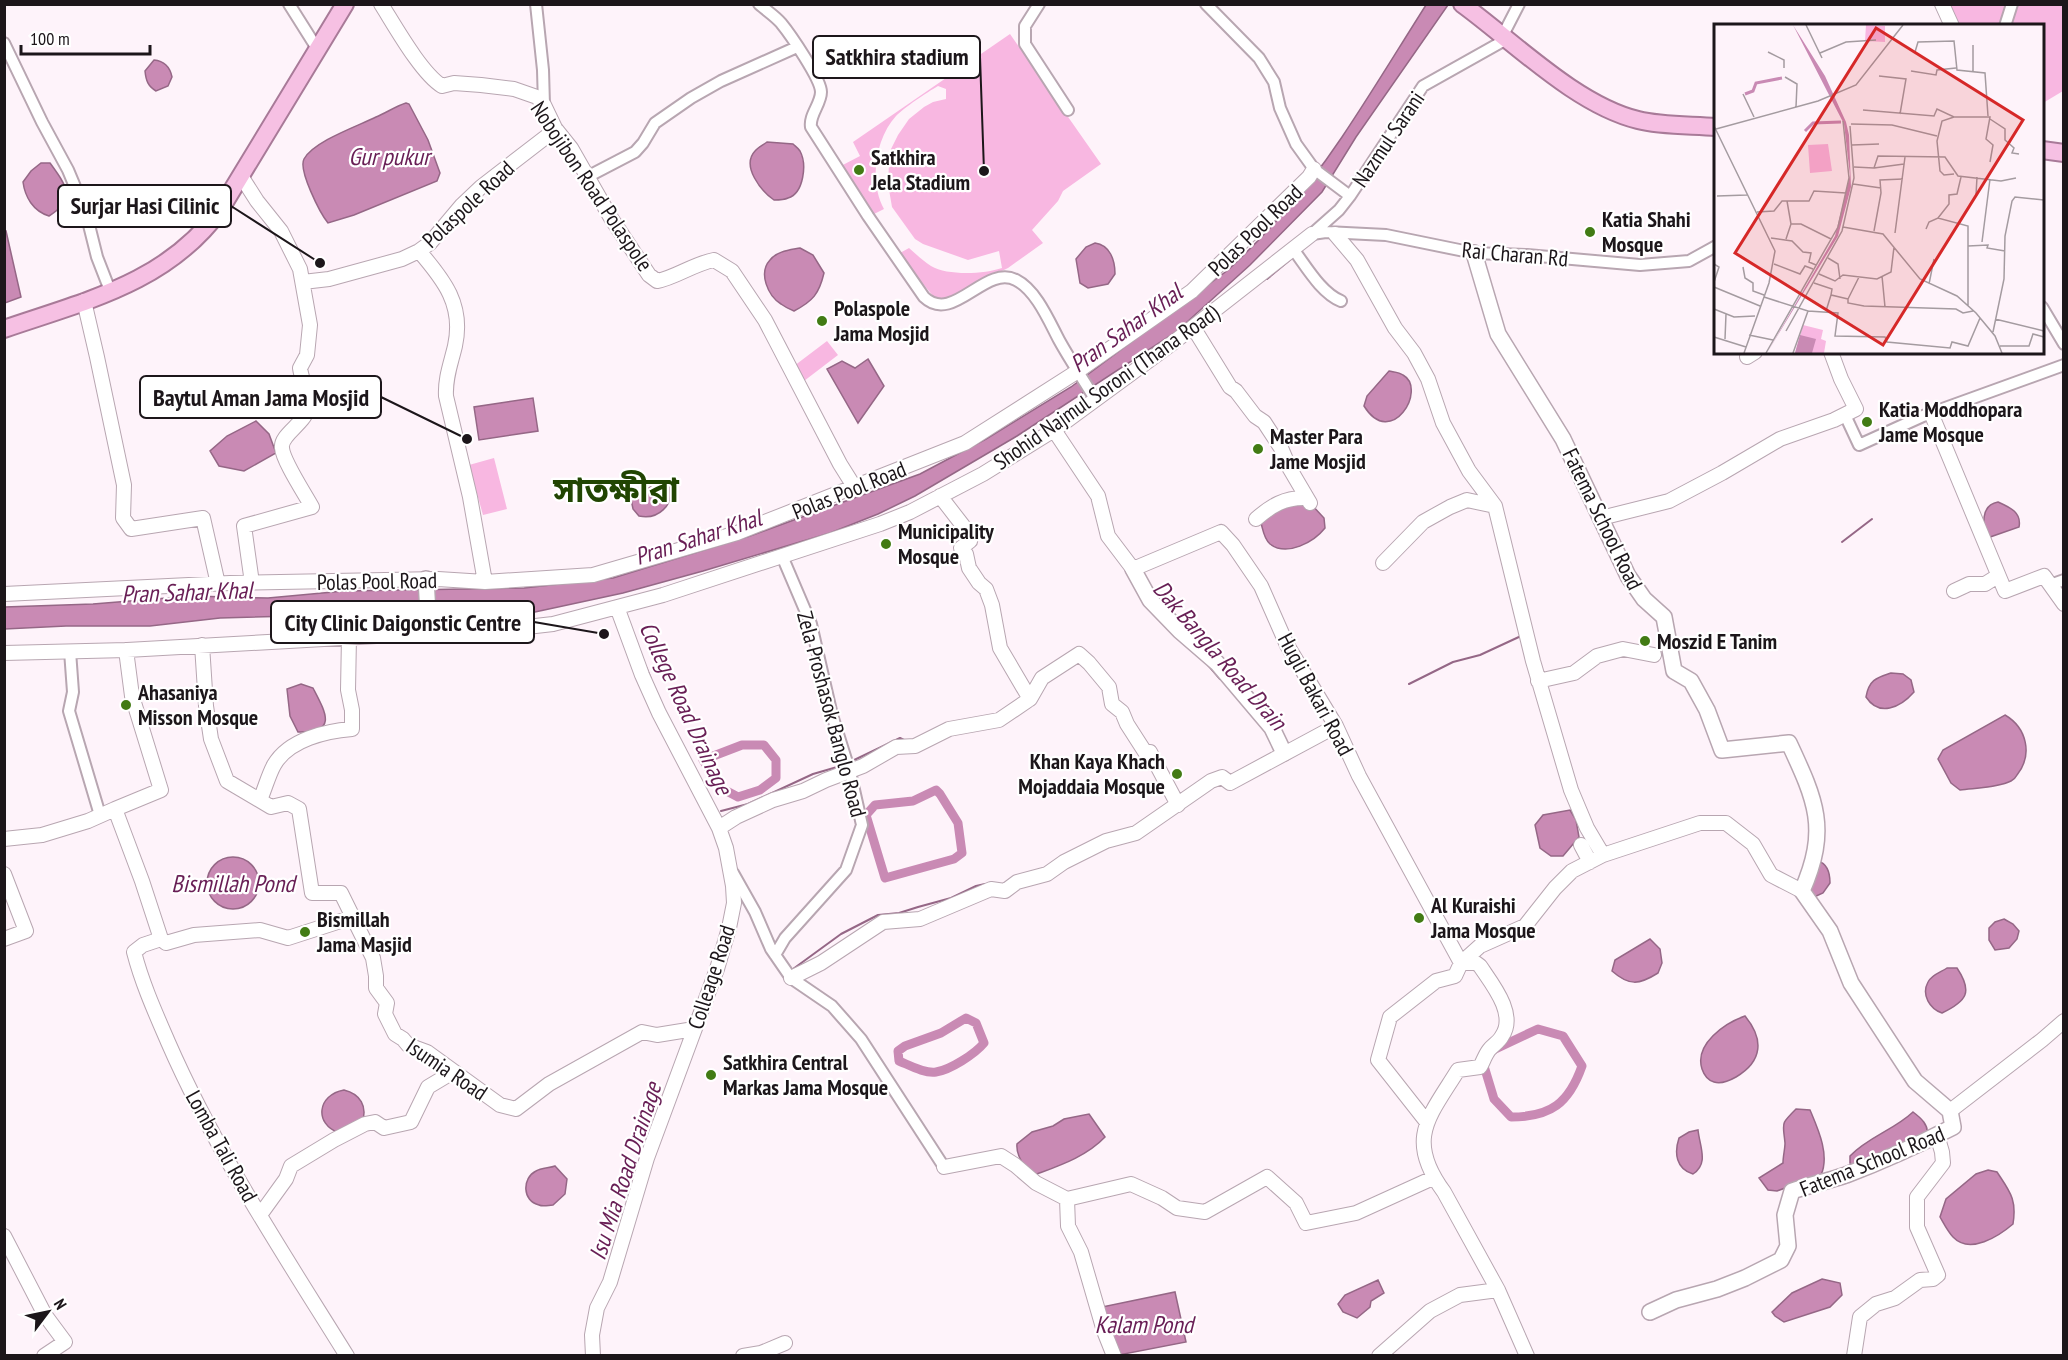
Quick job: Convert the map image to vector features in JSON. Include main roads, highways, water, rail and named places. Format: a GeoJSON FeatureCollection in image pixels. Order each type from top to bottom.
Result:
{"type":"FeatureCollection","features":[{"type":"Feature","properties":{"kind":"highway"},"geometry":{"type":"LineString","coordinates":[[4,328],[111,293],[176,256],[208,228],[345,4]]}},
{"type":"Feature","properties":{"kind":"highway"},"geometry":{"type":"LineString","coordinates":[[1468,8],[1503,38],[1580,93],[1607,109],[1638,120],[1714,127]]}},
{"type":"Feature","properties":{"kind":"highway"},"geometry":{"type":"LineString","coordinates":[[2044,150],[2064,153]]}},
{"type":"Feature","properties":{"kind":"main road","name":"Fatema School Road"},"geometry":{"type":"LineString","coordinates":[[1474,253],[1498,334],[1563,439],[1628,576],[1644,599],[1664,617],[1674,671],[1691,681],[1707,710],[1722,750],[1789,743],[1806,780],[1817,817],[1817,845],[1802,891],[1830,931],[1851,983],[1915,1081],[1950,1111],[1953,1127],[1933,1139],[1844,1175],[1792,1191],[1785,1215],[1788,1246],[1781,1260],[1745,1278],[1717,1289],[1676,1300],[1650,1312]]}},
{"type":"Feature","properties":{"kind":"main road"},"geometry":{"type":"LineString","coordinates":[[1132,570],[1150,600],[1217,663],[1272,728],[1284,753]]}},
{"type":"Feature","properties":{"kind":"main road"},"geometry":{"type":"LineString","coordinates":[[426,579],[429,630]]}},
{"type":"Feature","properties":{"kind":"water"},"geometry":{"type":"Polygon","coordinates":[[[1426,5],[1448,5],[1356,137],[1322,192],[1250,265],[1176,332],[1017,436],[915,496],[878,514],[830,533],[703,571],[623,593],[535,612],[401,617],[335,615],[220,618],[150,626],[5,629],[5,607],[93,604],[192,596],[268,598],[344,591],[524,588],[613,578],[750,536],[920,474],[986,439],[1071,387],[1228,270],[1259,240],[1317,173],[1353,121],[1426,5]]]}},
{"type":"Feature","properties":{"kind":"water"},"geometry":{"type":"Polygon","coordinates":[[[154,60],[166,65],[172,77],[168,86],[156,91],[148,83],[145,71],[154,60]]]}},
{"type":"Feature","properties":{"kind":"water","name":"Gur pukur"},"geometry":{"type":"Polygon","coordinates":[[[406,103],[409,104],[428,140],[440,173],[437,181],[354,215],[328,223],[307,181],[304,159],[309,152],[326,140],[406,103]]]}},
{"type":"Feature","properties":{"kind":"water"},"geometry":{"type":"Polygon","coordinates":[[[767,142],[793,144],[802,157],[801,184],[793,195],[786,199],[774,200],[769,196],[751,171],[751,157],[767,142]]]}},
{"type":"Feature","properties":{"kind":"water"},"geometry":{"type":"Polygon","coordinates":[[[41,163],[50,163],[61,178],[66,191],[63,204],[49,216],[38,211],[31,203],[23,182],[41,163]]]}},
{"type":"Feature","properties":{"kind":"water"},"geometry":{"type":"Polygon","coordinates":[[[6,231],[21,297],[5,303],[4,232],[6,231]]]}},
{"type":"Feature","properties":{"kind":"water"},"geometry":{"type":"Polygon","coordinates":[[[1095,243],[1100,244],[1111,254],[1115,274],[1108,284],[1088,288],[1080,283],[1076,259],[1086,247],[1095,243]]]}},
{"type":"Feature","properties":{"kind":"water"},"geometry":{"type":"Polygon","coordinates":[[[800,248],[813,255],[824,273],[814,296],[794,311],[772,296],[766,284],[765,271],[766,265],[776,255],[800,248]]]}},
{"type":"Feature","properties":{"kind":"water"},"geometry":{"type":"Polygon","coordinates":[[[868,359],[884,386],[858,423],[827,369],[842,361],[855,368],[868,359]]]}},
{"type":"Feature","properties":{"kind":"water"},"geometry":{"type":"Polygon","coordinates":[[[1389,371],[1403,375],[1410,382],[1411,392],[1409,403],[1403,412],[1395,419],[1385,422],[1374,418],[1364,406],[1367,396],[1389,371]]]}},
{"type":"Feature","properties":{"kind":"water"},"geometry":{"type":"Polygon","coordinates":[[[533,398],[538,431],[479,440],[474,407],[533,398]]]}},
{"type":"Feature","properties":{"kind":"water"},"geometry":{"type":"Polygon","coordinates":[[[256,421],[269,434],[276,453],[244,471],[219,466],[210,451],[227,436],[256,421]]]}},
{"type":"Feature","properties":{"kind":"water"},"geometry":{"type":"Polygon","coordinates":[[[658,482],[669,486],[670,499],[667,505],[653,516],[639,516],[633,509],[631,499],[658,482]]]}},
{"type":"Feature","properties":{"kind":"water"},"geometry":{"type":"Polygon","coordinates":[[[1998,502],[2017,514],[2019,527],[1990,537],[1985,527],[1984,516],[1988,507],[1998,502]]]}},
{"type":"Feature","properties":{"kind":"water"},"geometry":{"type":"Polygon","coordinates":[[[1310,503],[1324,518],[1325,528],[1320,533],[1307,543],[1292,548],[1277,548],[1268,542],[1261,523],[1284,509],[1310,503]]]}},
{"type":"Feature","properties":{"kind":"water"},"geometry":{"type":"Polygon","coordinates":[[[1891,673],[1903,674],[1911,680],[1914,692],[1896,706],[1877,707],[1866,697],[1869,687],[1877,678],[1891,673]]]}},
{"type":"Feature","properties":{"kind":"water"},"geometry":{"type":"Polygon","coordinates":[[[301,684],[313,688],[325,713],[324,725],[319,729],[298,732],[290,716],[287,689],[301,684]]]}},
{"type":"Feature","properties":{"kind":"water"},"geometry":{"type":"Polygon","coordinates":[[[2005,715],[2023,734],[2026,751],[2022,767],[2011,781],[1960,790],[1951,783],[1938,759],[1943,750],[2005,715]]]}},
{"type":"Feature","properties":{"kind":"water"},"geometry":{"type":"Polygon","coordinates":[[[1570,810],[1576,820],[1579,837],[1563,856],[1551,856],[1540,848],[1535,825],[1543,815],[1570,810]]]}},
{"type":"Feature","properties":{"kind":"water","name":"Bismillah Pond"},"geometry":{"type":"Polygon","coordinates":[[[228,857],[238,857],[252,864],[259,883],[252,902],[238,909],[228,909],[218,905],[211,898],[207,888],[207,878],[211,868],[218,861],[228,857]]]}},
{"type":"Feature","properties":{"kind":"water"},"geometry":{"type":"Polygon","coordinates":[[[1818,861],[1828,869],[1830,883],[1823,893],[1814,897],[1800,880],[1818,861]]]}},
{"type":"Feature","properties":{"kind":"water"},"geometry":{"type":"Polygon","coordinates":[[[2004,919],[2019,931],[2017,939],[2009,948],[1995,950],[1989,940],[1989,928],[1995,922],[2004,919]]]}},
{"type":"Feature","properties":{"kind":"water"},"geometry":{"type":"Polygon","coordinates":[[[1650,939],[1660,949],[1662,963],[1658,973],[1640,982],[1634,982],[1612,971],[1615,960],[1650,939]]]}},
{"type":"Feature","properties":{"kind":"water"},"geometry":{"type":"Polygon","coordinates":[[[1947,968],[1957,968],[1966,990],[1962,1000],[1942,1013],[1930,1005],[1926,996],[1926,987],[1929,980],[1947,968]]]}},
{"type":"Feature","properties":{"kind":"water"},"geometry":{"type":"Polygon","coordinates":[[[1745,1016],[1758,1041],[1756,1057],[1745,1071],[1736,1077],[1717,1083],[1712,1081],[1706,1077],[1702,1069],[1701,1060],[1707,1043],[1720,1029],[1745,1016]]]}},
{"type":"Feature","properties":{"kind":"water"},"geometry":{"type":"Polygon","coordinates":[[[344,1090],[354,1094],[361,1102],[364,1117],[362,1123],[339,1133],[325,1123],[322,1110],[328,1098],[344,1090]]]}},
{"type":"Feature","properties":{"kind":"water"},"geometry":{"type":"Polygon","coordinates":[[[1796,1109],[1810,1110],[1816,1125],[1824,1151],[1821,1175],[1777,1191],[1768,1190],[1759,1178],[1783,1163],[1784,1124],[1796,1109]]]}},
{"type":"Feature","properties":{"kind":"water"},"geometry":{"type":"Polygon","coordinates":[[[1913,1112],[1926,1125],[1927,1135],[1853,1167],[1850,1163],[1850,1156],[1857,1149],[1913,1112]]]}},
{"type":"Feature","properties":{"kind":"water"},"geometry":{"type":"Polygon","coordinates":[[[1089,1114],[1105,1137],[1098,1144],[1082,1155],[1037,1174],[1027,1171],[1018,1155],[1017,1144],[1032,1132],[1053,1126],[1064,1119],[1089,1114]]]}},
{"type":"Feature","properties":{"kind":"water"},"geometry":{"type":"Polygon","coordinates":[[[1698,1130],[1702,1160],[1698,1170],[1693,1174],[1687,1172],[1680,1164],[1677,1149],[1679,1138],[1698,1130]]]}},
{"type":"Feature","properties":{"kind":"water"},"geometry":{"type":"Polygon","coordinates":[[[555,1166],[567,1179],[565,1194],[553,1205],[542,1206],[533,1203],[527,1194],[528,1179],[538,1170],[555,1166]]]}},
{"type":"Feature","properties":{"kind":"water"},"geometry":{"type":"Polygon","coordinates":[[[1988,1170],[1997,1172],[2006,1185],[2013,1202],[2013,1224],[1984,1242],[1968,1244],[1960,1242],[1951,1235],[1940,1217],[1946,1199],[1976,1174],[1988,1170]]]}},
{"type":"Feature","properties":{"kind":"water"},"geometry":{"type":"Polygon","coordinates":[[[1822,1279],[1840,1283],[1842,1295],[1830,1307],[1784,1322],[1772,1312],[1792,1293],[1822,1279]]]}},
{"type":"Feature","properties":{"kind":"water"},"geometry":{"type":"Polygon","coordinates":[[[1378,1280],[1384,1293],[1371,1301],[1370,1307],[1357,1318],[1343,1312],[1338,1304],[1345,1295],[1378,1280]]]}},
{"type":"Feature","properties":{"kind":"water","name":"Kalam Pond"},"geometry":{"type":"Polygon","coordinates":[[[1175,1292],[1186,1342],[1119,1355],[1102,1307],[1175,1292]]]}},
{"type":"Feature","properties":{"kind":"waterway"},"geometry":{"type":"LineString","coordinates":[[1267,279],[1291,259]]}},
{"type":"Feature","properties":{"kind":"waterway"},"geometry":{"type":"LineString","coordinates":[[1263,281],[1285,263]]}},
{"type":"Feature","properties":{"kind":"waterway"},"geometry":{"type":"LineString","coordinates":[[1842,542],[1872,519]]}},
{"type":"Feature","properties":{"kind":"waterway"},"geometry":{"type":"LineString","coordinates":[[1409,684],[1453,662],[1480,655],[1521,636]]}},
{"type":"Feature","properties":{"kind":"waterway","name":"Dak Bangla Road Drain"},"geometry":{"type":"LineString","coordinates":[[1208,665],[1220,679]]}},
{"type":"Feature","properties":{"kind":"waterway","name":"College Road Drainage"},"geometry":{"type":"LineString","coordinates":[[646,667],[651,679]]}},
{"type":"Feature","properties":{"kind":"waterway"},"geometry":{"type":"LineString","coordinates":[[850,762],[900,738],[906,741]]}},
{"type":"Feature","properties":{"kind":"waterway"},"geometry":{"type":"LineString","coordinates":[[742,745],[764,745],[776,760],[776,778],[760,790],[738,797],[721,788],[703,760],[742,745]]}},
{"type":"Feature","properties":{"kind":"waterway"},"geometry":{"type":"LineString","coordinates":[[721,811],[748,804],[813,774],[844,765]]}},
{"type":"Feature","properties":{"kind":"waterway"},"geometry":{"type":"LineString","coordinates":[[936,790],[958,823],[962,853],[954,859],[885,878],[866,815],[875,805],[913,801],[936,790]]}},
{"type":"Feature","properties":{"kind":"waterway"},"geometry":{"type":"LineString","coordinates":[[793,969],[841,934],[878,915],[899,913],[951,898],[985,884]]}},
{"type":"Feature","properties":{"kind":"waterway"},"geometry":{"type":"LineString","coordinates":[[966,1018],[976,1023],[984,1043],[962,1061],[942,1071],[932,1072],[917,1069],[899,1061],[898,1051],[905,1046],[941,1033],[966,1018]]}},
{"type":"Feature","properties":{"kind":"waterway"},"geometry":{"type":"LineString","coordinates":[[1538,1029],[1563,1036],[1582,1066],[1571,1090],[1557,1105],[1537,1114],[1511,1117],[1494,1099],[1484,1066],[1487,1053],[1538,1029]]}},
{"type":"Feature","properties":{"kind":"place","name":"Satkhira Jela Stadium"},"geometry":{"type":"Point","coordinates":[859,170]}},
{"type":"Feature","properties":{"kind":"place","name":"Satkhira stadium"},"geometry":{"type":"Point","coordinates":[984,171]}},
{"type":"Feature","properties":{"kind":"place","name":"Katia Shahi Mosque"},"geometry":{"type":"Point","coordinates":[1590,232]}},
{"type":"Feature","properties":{"kind":"place","name":"Surjar Hasi Cilinic"},"geometry":{"type":"Point","coordinates":[320,263]}},
{"type":"Feature","properties":{"kind":"place","name":"Polaspole Jama Mosjid"},"geometry":{"type":"Point","coordinates":[822,321]}},
{"type":"Feature","properties":{"kind":"place","name":"Katia Moddhopara Jame Mosque"},"geometry":{"type":"Point","coordinates":[1867,422]}},
{"type":"Feature","properties":{"kind":"place","name":"Baytul Aman Jama Mosjid"},"geometry":{"type":"Point","coordinates":[467,439]}},
{"type":"Feature","properties":{"kind":"place","name":"Master Para Jame Mosjid"},"geometry":{"type":"Point","coordinates":[1258,449]}},
{"type":"Feature","properties":{"kind":"place","name":"Municipality Mosque"},"geometry":{"type":"Point","coordinates":[886,544]}},
{"type":"Feature","properties":{"kind":"place","name":"City Clinic Daigonstic Centre"},"geometry":{"type":"Point","coordinates":[604,634]}},
{"type":"Feature","properties":{"kind":"place","name":"Moszid E Tanim"},"geometry":{"type":"Point","coordinates":[1645,641]}},
{"type":"Feature","properties":{"kind":"place","name":"Ahasaniya Misson Mosque"},"geometry":{"type":"Point","coordinates":[126,705]}},
{"type":"Feature","properties":{"kind":"place","name":"Khan Kaya Khach Mojaddaia Mosque"},"geometry":{"type":"Point","coordinates":[1177,774]}},
{"type":"Feature","properties":{"kind":"place","name":"Al Kuraishi Jama Mosque"},"geometry":{"type":"Point","coordinates":[1419,918]}},
{"type":"Feature","properties":{"kind":"place","name":"Bismillah Jama Masjid"},"geometry":{"type":"Point","coordinates":[305,932]}},
{"type":"Feature","properties":{"kind":"place","name":"Satkhira Central Markas Jama Mosque"},"geometry":{"type":"Point","coordinates":[711,1075]}},
{"type":"Feature","properties":{"kind":"district","name":"সাতক্ষীরা"},"geometry":{"type":"Point","coordinates":[616,489]}},
{"type":"Feature","properties":{"kind":"water label","name":"Pran Sahar Khal"},"geometry":{"type":"Point","coordinates":[1126,328]}},
{"type":"Feature","properties":{"kind":"water label","name":"Pran Sahar Khal"},"geometry":{"type":"Point","coordinates":[698,537]}},
{"type":"Feature","properties":{"kind":"water label","name":"Pran Sahar Khal"},"geometry":{"type":"Point","coordinates":[187,592]}},
{"type":"Feature","properties":{"kind":"water label","name":"Isu Mia Road Drainage"},"geometry":{"type":"Point","coordinates":[625,1171]}}]}
